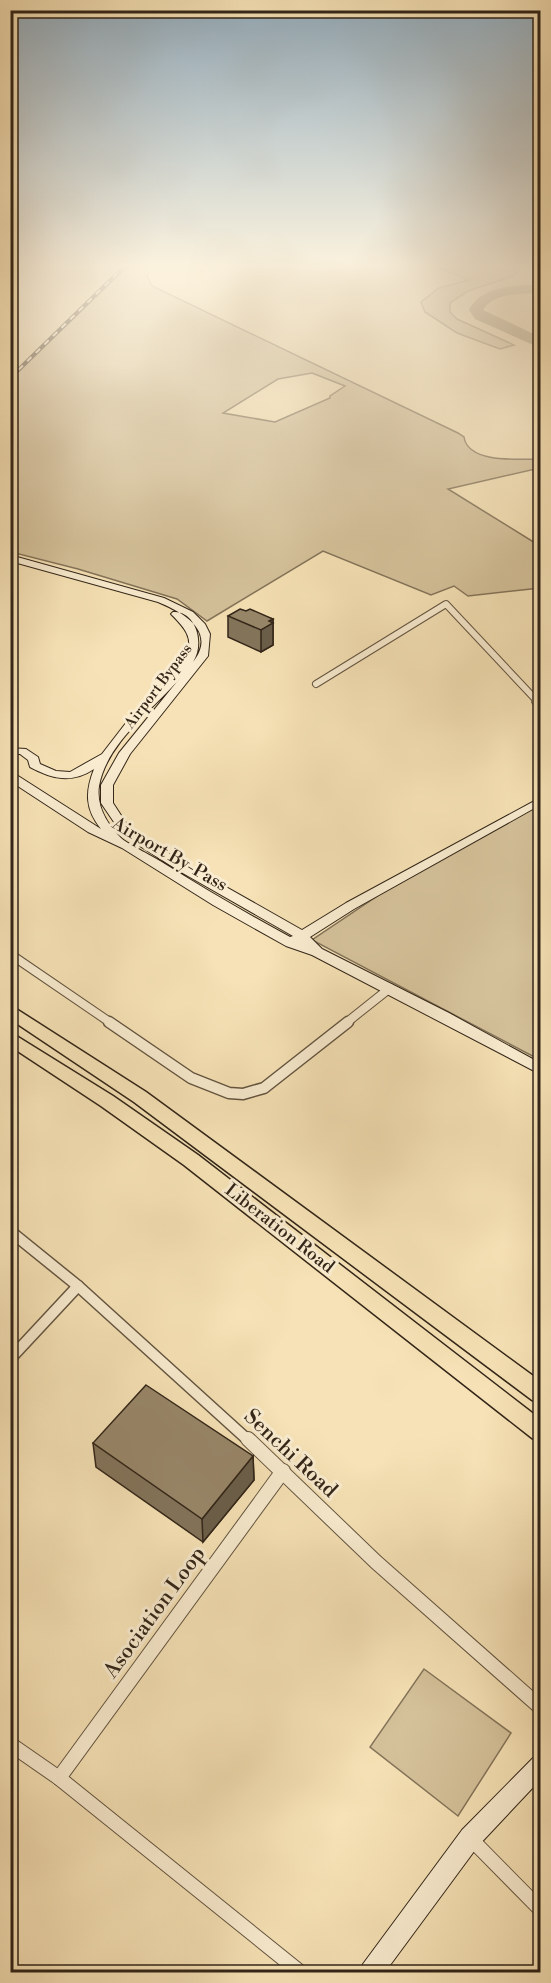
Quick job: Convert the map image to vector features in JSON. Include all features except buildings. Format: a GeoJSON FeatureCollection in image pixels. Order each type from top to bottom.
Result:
{"type":"FeatureCollection","features":[{"type":"Feature","properties":{"kind":"highway","name":"Liberation Road"},"geometry":{"type":"LineString","coordinates":[[10,1011],[140,1097],[540,1393]]}},
{"type":"Feature","properties":{"kind":"highway","name":"Liberation Road"},"geometry":{"type":"LineString","coordinates":[[10,1038],[107,1101],[191,1160],[540,1431]]}},
{"type":"Feature","properties":{"kind":"main road","name":"Airport Bypass"},"geometry":{"type":"LineString","coordinates":[[10,558],[161,600],[195,618],[205,632],[206,642],[203,656],[125,753],[107,785],[107,803],[111,812],[139,840]]}},
{"type":"Feature","properties":{"kind":"main road","name":"Airport Bypass"},"geometry":{"type":"LineString","coordinates":[[10,565],[156,604],[177,615],[191,628],[194,636],[194,651],[187,663],[108,753],[98,774],[93,792],[93,803],[104,824],[126,845]]}},
{"type":"Feature","properties":{"kind":"main road"},"geometry":{"type":"LineString","coordinates":[[10,751],[30,754],[34,759],[34,765]]}},
{"type":"Feature","properties":{"kind":"main road"},"geometry":{"type":"LineString","coordinates":[[34,765],[53,775],[74,775],[90,768],[108,753]]}},
{"type":"Feature","properties":{"kind":"main road"},"geometry":{"type":"LineString","coordinates":[[11,776],[25,772],[34,765]]}},
{"type":"Feature","properties":{"kind":"main road","name":"Airport By-Pass"},"geometry":{"type":"LineString","coordinates":[[11,776],[92,829],[126,845],[217,902],[296,939]]}},
{"type":"Feature","properties":{"kind":"main road"},"geometry":{"type":"LineString","coordinates":[[296,939],[540,801]]}},
{"type":"Feature","properties":{"kind":"main road","name":"Airport By-Pass"},"geometry":{"type":"LineString","coordinates":[[139,840],[317,952],[390,988],[540,1069]]}},
{"type":"Feature","properties":{"kind":"main road"},"geometry":{"type":"LineString","coordinates":[[371,1972],[470,1838],[540,1765]]}},
{"type":"Feature","properties":{"kind":"street"},"geometry":{"type":"LineString","coordinates":[[316,684],[446,604],[540,705]]}},
{"type":"Feature","properties":{"kind":"street"},"geometry":{"type":"LineString","coordinates":[[10,954],[191,1078],[229,1093],[243,1094],[264,1088],[390,988]]}},
{"type":"Feature","properties":{"kind":"street","name":"Senchi Road"},"geometry":{"type":"LineString","coordinates":[[10,1231],[78,1286],[284,1471],[376,1562],[540,1707]]}},
{"type":"Feature","properties":{"kind":"street"},"geometry":{"type":"LineString","coordinates":[[10,1359],[78,1286]]}},
{"type":"Feature","properties":{"kind":"street","name":"Asociation Loop"},"geometry":{"type":"LineString","coordinates":[[59,1778],[284,1471]]}},
{"type":"Feature","properties":{"kind":"street"},"geometry":{"type":"LineString","coordinates":[[10,1743],[59,1778],[300,1972]]}},
{"type":"Feature","properties":{"kind":"street"},"geometry":{"type":"LineString","coordinates":[[470,1838],[540,1909]]}},
{"type":"Feature","properties":{"kind":"shaded area"},"geometry":{"type":"Polygon","coordinates":[[[32,359],[303,359],[458,433],[464,437],[468,446],[475,452],[496,458],[540,459],[540,468],[448,489],[540,546],[540,588],[468,596],[454,586],[431,595],[323,551],[207,621],[177,599],[78,569],[11,552],[11,379],[32,359]],[[312,373],[278,379],[223,413],[275,422],[330,398],[345,386],[312,373]]]}},
{"type":"Feature","properties":{"kind":"shaded area"},"geometry":{"type":"Polygon","coordinates":[[[540,800],[540,1060],[312,940],[428,862],[540,800]]]}},
{"type":"Feature","properties":{"kind":"shaded area"},"geometry":{"type":"Polygon","coordinates":[[[424,1669],[511,1733],[458,1816],[370,1747],[424,1669]]]}},
{"type":"Feature","properties":{"kind":"railway"},"geometry":{"type":"LineString","coordinates":[[10,378],[30,359]]}}]}
